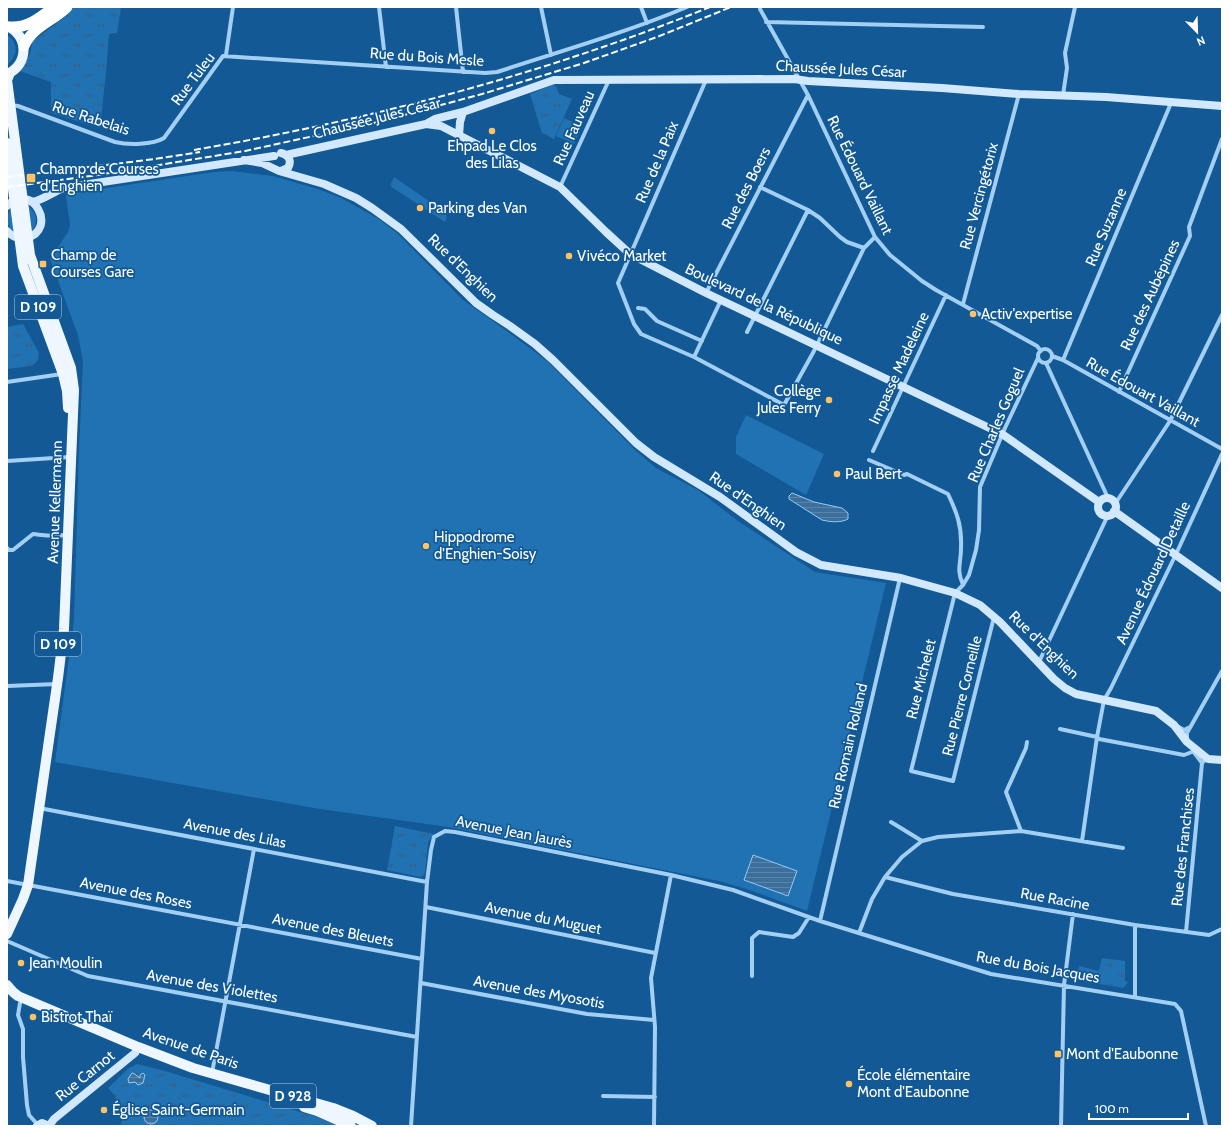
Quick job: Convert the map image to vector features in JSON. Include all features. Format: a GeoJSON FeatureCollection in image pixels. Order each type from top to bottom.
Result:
{"type":"FeatureCollection","features":[{"type":"Feature","properties":{"kind":"highway"},"geometry":{"type":"LineString","coordinates":[[9,27],[18,28],[28,25],[54,7]]}},
{"type":"Feature","properties":{"kind":"highway"},"geometry":{"type":"LineString","coordinates":[[24,46],[30,34],[55,17],[66,7]]}},
{"type":"Feature","properties":{"kind":"main road"},"geometry":{"type":"LineString","coordinates":[[8,74],[17,67],[22,59],[24,46],[20,35],[9,27]]}},
{"type":"Feature","properties":{"kind":"main road","name":"Avenue Kellermann"},"geometry":{"type":"LineString","coordinates":[[7,921],[25,884],[38,808],[65,613],[69,456],[74,390],[24,238],[7,80],[8,74]]}},
{"type":"Feature","properties":{"kind":"main road","name":"Avenue Kellermann"},"geometry":{"type":"LineString","coordinates":[[7,143],[19,202]]}},
{"type":"Feature","properties":{"kind":"main road","name":"Avenue Kellermann"},"geometry":{"type":"LineString","coordinates":[[7,934],[23,899],[55,684]]}},
{"type":"Feature","properties":{"kind":"main road","name":"Avenue de Paris"},"geometry":{"type":"LineString","coordinates":[[7,985],[12,992],[18,996],[192,1074],[317,1110],[351,1126]]}},
{"type":"Feature","properties":{"kind":"main road","name":"Avenue de Paris"},"geometry":{"type":"LineString","coordinates":[[7,996],[20,1003],[137,1050],[193,1068],[333,1108],[372,1126]]}},
{"type":"Feature","properties":{"kind":"street","name":"Rue Tuleu"},"geometry":{"type":"LineString","coordinates":[[164,138],[222,57],[226,55],[233,7]]}},
{"type":"Feature","properties":{"kind":"street"},"geometry":{"type":"LineString","coordinates":[[379,7],[386,67]]}},
{"type":"Feature","properties":{"kind":"street"},"geometry":{"type":"LineString","coordinates":[[456,7],[463,72]]}},
{"type":"Feature","properties":{"kind":"street"},"geometry":{"type":"LineString","coordinates":[[541,7],[551,55]]}},
{"type":"Feature","properties":{"kind":"street"},"geometry":{"type":"LineString","coordinates":[[641,7],[647,23]]}},
{"type":"Feature","properties":{"kind":"street","name":"Rue du Bois Mesle"},"geometry":{"type":"LineString","coordinates":[[226,55],[463,72],[497,72],[647,23],[687,7]]}},
{"type":"Feature","properties":{"kind":"street"},"geometry":{"type":"LineString","coordinates":[[1063,96],[1067,68],[1065,53],[1075,7]]}},
{"type":"Feature","properties":{"kind":"street","name":"Rue Édouard Vaillant"},"geometry":{"type":"LineString","coordinates":[[760,8],[766,22],[808,95],[875,237],[890,255],[936,290],[1037,346],[1041,351]]}},
{"type":"Feature","properties":{"kind":"street"},"geometry":{"type":"LineString","coordinates":[[766,22],[983,27]]}},
{"type":"Feature","properties":{"kind":"street","name":"Rue Fauveau"},"geometry":{"type":"LineString","coordinates":[[560,187],[609,79]]}},
{"type":"Feature","properties":{"kind":"street","name":"Rue de la Paix"},"geometry":{"type":"LineString","coordinates":[[706,79],[618,283],[634,324],[641,334],[694,358],[784,406],[817,345]]}},
{"type":"Feature","properties":{"kind":"street","name":"Chaussée Jules César"},"geometry":{"type":"LineString","coordinates":[[288,161],[297,151],[426,124],[435,119],[464,112],[554,80],[794,79],[1222,106]]}},
{"type":"Feature","properties":{"kind":"street","name":"Rue Vercingétorix"},"geometry":{"type":"LineString","coordinates":[[963,304],[1019,94]]}},
{"type":"Feature","properties":{"kind":"street","name":"Rue des Boers"},"geometry":{"type":"LineString","coordinates":[[706,293],[808,95]]}},
{"type":"Feature","properties":{"kind":"street","name":"Rue Suzanne"},"geometry":{"type":"LineString","coordinates":[[1063,360],[1171,102]]}},
{"type":"Feature","properties":{"kind":"street","name":"Rue Rabelais"},"geometry":{"type":"LineString","coordinates":[[10,104],[115,142],[129,144],[156,141],[164,138]]}},
{"type":"Feature","properties":{"kind":"street","name":"Chaussée Jules César"},"geometry":{"type":"LineString","coordinates":[[459,136],[460,122],[464,112]]}},
{"type":"Feature","properties":{"kind":"street","name":"Boulevard de la République"},"geometry":{"type":"LineString","coordinates":[[426,124],[441,126],[560,187],[630,254],[706,293],[1002,434],[1099,502],[1098,507],[1100,512],[1111,507],[1222,588]]}},
{"type":"Feature","properties":{"kind":"street","name":"Rue des Aubépines"},"geometry":{"type":"LineString","coordinates":[[1119,392],[1190,236],[1189,227],[1222,139]]}},
{"type":"Feature","properties":{"kind":"street"},"geometry":{"type":"LineString","coordinates":[[19,202],[39,201],[49,194],[63,188],[274,156],[279,153],[288,161],[298,176]]}},
{"type":"Feature","properties":{"kind":"street"},"geometry":{"type":"LineString","coordinates":[[274,156],[272,161],[278,170]]}},
{"type":"Feature","properties":{"kind":"street"},"geometry":{"type":"LineString","coordinates":[[244,160],[262,163],[278,170],[286,170],[288,161]]}},
{"type":"Feature","properties":{"kind":"street","name":"Rue d'Enghien"},"geometry":{"type":"LineString","coordinates":[[278,170],[324,184],[341,191],[389,219],[476,303],[517,331],[553,360],[636,443],[654,457],[720,497],[796,552],[821,565],[900,578],[955,593],[980,605],[994,617],[1054,679],[1065,688],[1076,694],[1149,709],[1162,715],[1174,725],[1187,742],[1208,759],[1222,760]]}},
{"type":"Feature","properties":{"kind":"street"},"geometry":{"type":"LineString","coordinates":[[760,187],[808,210],[820,218],[847,242],[864,248]]}},
{"type":"Feature","properties":{"kind":"street"},"geometry":{"type":"LineString","coordinates":[[40,212],[42,205],[63,188]]}},
{"type":"Feature","properties":{"kind":"street"},"geometry":{"type":"LineString","coordinates":[[7,231],[14,237],[24,238],[35,234],[42,221],[38,207],[19,202]]}},
{"type":"Feature","properties":{"kind":"street"},"geometry":{"type":"LineString","coordinates":[[747,332],[808,210]]}},
{"type":"Feature","properties":{"kind":"street"},"geometry":{"type":"LineString","coordinates":[[817,345],[864,248],[875,237]]}},
{"type":"Feature","properties":{"kind":"street","name":"Impasse Madeleine"},"geometry":{"type":"LineString","coordinates":[[873,451],[946,295]]}},
{"type":"Feature","properties":{"kind":"street"},"geometry":{"type":"LineString","coordinates":[[694,358],[721,300]]}},
{"type":"Feature","properties":{"kind":"street"},"geometry":{"type":"LineString","coordinates":[[638,308],[645,309],[657,321],[702,341]]}},
{"type":"Feature","properties":{"kind":"street"},"geometry":{"type":"LineString","coordinates":[[1038,662],[1111,507],[1170,421],[1222,315]]}},
{"type":"Feature","properties":{"kind":"street"},"geometry":{"type":"LineString","coordinates":[[1046,364],[1050,362],[1052,356],[1051,352],[1047,350],[1041,351],[1038,358],[1040,362],[1046,364],[1111,507]]}},
{"type":"Feature","properties":{"kind":"street","name":"Rue Édouart Vaillant"},"geometry":{"type":"LineString","coordinates":[[1052,356],[1063,360],[1222,449]]}},
{"type":"Feature","properties":{"kind":"street","name":"Rue Charles Goguel"},"geometry":{"type":"LineString","coordinates":[[955,593],[963,585],[969,575],[976,550],[979,530],[980,488],[1002,434],[1038,358]]}},
{"type":"Feature","properties":{"kind":"street"},"geometry":{"type":"LineString","coordinates":[[7,382],[67,372]]}},
{"type":"Feature","properties":{"kind":"street","name":"Avenue Édouard Detaille"},"geometry":{"type":"LineString","coordinates":[[1082,841],[1097,737],[1104,700],[1175,555],[1222,454]]}},
{"type":"Feature","properties":{"kind":"street"},"geometry":{"type":"LineString","coordinates":[[7,461],[69,456]]}},
{"type":"Feature","properties":{"kind":"street"},"geometry":{"type":"LineString","coordinates":[[869,460],[904,475],[907,474],[948,494],[959,518],[961,550],[958,570],[963,585]]}},
{"type":"Feature","properties":{"kind":"street"},"geometry":{"type":"LineString","coordinates":[[1099,502],[1104,498],[1111,507]]}},
{"type":"Feature","properties":{"kind":"street"},"geometry":{"type":"LineString","coordinates":[[7,548],[9,550],[13,550],[32,534],[66,535]]}},
{"type":"Feature","properties":{"kind":"street","name":"Rue Romain Rolland"},"geometry":{"type":"LineString","coordinates":[[820,921],[900,578]]}},
{"type":"Feature","properties":{"kind":"street","name":"Rue Michelet"},"geometry":{"type":"LineString","coordinates":[[953,780],[911,771],[955,593]]}},
{"type":"Feature","properties":{"kind":"street","name":"Rue Pierre Corneille"},"geometry":{"type":"LineString","coordinates":[[953,780],[994,617]]}},
{"type":"Feature","properties":{"kind":"street"},"geometry":{"type":"LineString","coordinates":[[1187,742],[1187,733],[1222,671]]}},
{"type":"Feature","properties":{"kind":"street"},"geometry":{"type":"LineString","coordinates":[[7,686],[55,684]]}},
{"type":"Feature","properties":{"kind":"street"},"geometry":{"type":"LineString","coordinates":[[1174,725],[1184,730],[1190,727]]}},
{"type":"Feature","properties":{"kind":"street"},"geometry":{"type":"LineString","coordinates":[[1060,729],[1097,737],[1102,740],[1184,755],[1198,752],[1202,763]]}},
{"type":"Feature","properties":{"kind":"street"},"geometry":{"type":"LineString","coordinates":[[1021,831],[1006,792],[1026,748],[1027,742]]}},
{"type":"Feature","properties":{"kind":"street","name":"Rue des Franchises"},"geometry":{"type":"LineString","coordinates":[[1186,932],[1202,763],[1205,760],[1198,752]]}},
{"type":"Feature","properties":{"kind":"street","name":"Avenue des Lilas"},"geometry":{"type":"LineString","coordinates":[[38,808],[427,882]]}},
{"type":"Feature","properties":{"kind":"street"},"geometry":{"type":"LineString","coordinates":[[891,822],[922,841]]}},
{"type":"Feature","properties":{"kind":"street"},"geometry":{"type":"LineString","coordinates":[[859,933],[872,899],[885,877],[902,857],[922,841],[938,837],[1021,831],[1124,848]]}},
{"type":"Feature","properties":{"kind":"street","name":"Avenue Jean Jaurès"},"geometry":{"type":"LineString","coordinates":[[411,1126],[427,882],[434,838],[445,832],[455,832],[671,875],[733,890]]}},
{"type":"Feature","properties":{"kind":"street"},"geometry":{"type":"LineString","coordinates":[[212,1073],[254,849]]}},
{"type":"Feature","properties":{"kind":"street"},"geometry":{"type":"LineString","coordinates":[[654,1126],[654,1020],[651,978],[671,875]]}},
{"type":"Feature","properties":{"kind":"street","name":"Rue Racine"},"geometry":{"type":"LineString","coordinates":[[885,877],[953,894],[1135,925],[1209,935],[1222,930]]}},
{"type":"Feature","properties":{"kind":"street","name":"Avenue des Roses"},"geometry":{"type":"LineString","coordinates":[[7,881],[240,925]]}},
{"type":"Feature","properties":{"kind":"street","name":"Rue du Bois Jacques"},"geometry":{"type":"LineString","coordinates":[[733,890],[820,921],[991,974],[1172,1003],[1181,1011],[1206,1126]]}},
{"type":"Feature","properties":{"kind":"street","name":"Avenue du Muguet"},"geometry":{"type":"LineString","coordinates":[[426,907],[655,953]]}},
{"type":"Feature","properties":{"kind":"street"},"geometry":{"type":"LineString","coordinates":[[1061,1126],[1064,985],[1073,914]]}},
{"type":"Feature","properties":{"kind":"street"},"geometry":{"type":"LineString","coordinates":[[752,976],[752,938],[759,932],[793,937],[799,933],[809,917]]}},
{"type":"Feature","properties":{"kind":"street","name":"Avenue des Bleuets"},"geometry":{"type":"LineString","coordinates":[[240,925],[422,959]]}},
{"type":"Feature","properties":{"kind":"street"},"geometry":{"type":"LineString","coordinates":[[1135,925],[1135,997]]}},
{"type":"Feature","properties":{"kind":"street","name":"Avenue des Violettes"},"geometry":{"type":"LineString","coordinates":[[7,941],[88,976],[417,1037]]}},
{"type":"Feature","properties":{"kind":"street","name":"Avenue des Myosotis"},"geometry":{"type":"LineString","coordinates":[[421,983],[587,1014],[654,1020]]}},
{"type":"Feature","properties":{"kind":"street"},"geometry":{"type":"LineString","coordinates":[[20,1003],[18,1015],[23,1029],[23,1057],[29,1115],[37,1126],[45,1123],[49,1126]]}},
{"type":"Feature","properties":{"kind":"street","name":"Rue Carnot"},"geometry":{"type":"LineString","coordinates":[[49,1126],[54,1120],[137,1050]]}},
{"type":"Feature","properties":{"kind":"street"},"geometry":{"type":"LineString","coordinates":[[603,1096],[655,1097]]}},
{"type":"Feature","properties":{"kind":"green space"},"geometry":{"type":"Polygon","coordinates":[[[74,7],[121,7],[117,33],[109,34],[100,128],[51,113],[51,82],[20,71],[28,58],[32,42],[60,21],[74,7]]]}},
{"type":"Feature","properties":{"kind":"green space"},"geometry":{"type":"Polygon","coordinates":[[[7,35],[14,42],[16,50],[13,58],[7,65],[7,35]]]}},
{"type":"Feature","properties":{"kind":"green space"},"geometry":{"type":"Polygon","coordinates":[[[555,84],[559,94],[572,99],[554,139],[542,133],[530,94],[555,84]]]}},
{"type":"Feature","properties":{"kind":"green space"},"geometry":{"type":"Polygon","coordinates":[[[564,118],[582,126],[574,144],[556,136],[564,118]]]}},
{"type":"Feature","properties":{"kind":"green space","name":"Hippodrome d'Enghien-Soisy"},"geometry":{"type":"Polygon","coordinates":[[[232,171],[273,176],[318,189],[341,198],[377,218],[396,232],[463,300],[547,361],[636,451],[656,468],[698,490],[738,521],[815,572],[886,583],[807,911],[750,890],[719,881],[448,827],[320,809],[55,762],[74,620],[83,361],[78,335],[50,259],[68,232],[70,225],[66,196],[67,194],[214,172],[232,171]]]}},
{"type":"Feature","properties":{"kind":"green space"},"geometry":{"type":"Polygon","coordinates":[[[394,177],[446,213],[447,217],[445,222],[390,186],[394,177]]]}},
{"type":"Feature","properties":{"kind":"green space"},"geometry":{"type":"Polygon","coordinates":[[[28,206],[36,218],[34,229],[31,232],[28,206]]]}},
{"type":"Feature","properties":{"kind":"green space"},"geometry":{"type":"Polygon","coordinates":[[[12,208],[16,234],[7,222],[9,211],[12,208]]]}},
{"type":"Feature","properties":{"kind":"green space"},"geometry":{"type":"Polygon","coordinates":[[[23,324],[39,353],[38,360],[32,366],[7,369],[7,327],[23,324]]]}},
{"type":"Feature","properties":{"kind":"green space"},"geometry":{"type":"Polygon","coordinates":[[[746,415],[824,454],[806,495],[736,454],[736,437],[746,415]]]}},
{"type":"Feature","properties":{"kind":"green space"},"geometry":{"type":"Polygon","coordinates":[[[395,826],[434,834],[428,842],[425,874],[421,877],[387,870],[395,826]]]}},
{"type":"Feature","properties":{"kind":"green space"},"geometry":{"type":"Polygon","coordinates":[[[1102,958],[1125,961],[1125,981],[1128,982],[1123,988],[1077,980],[1079,966],[1099,971],[1102,958]]]}},
{"type":"Feature","properties":{"kind":"green space"},"geometry":{"type":"Polygon","coordinates":[[[137,1064],[165,1071],[320,1118],[339,1126],[121,1126],[122,1119],[120,1118],[115,1096],[108,1088],[130,1067],[137,1064]]]}},
{"type":"Feature","properties":{"kind":"shaded area"},"geometry":{"type":"Polygon","coordinates":[[[792,493],[814,502],[842,508],[848,513],[848,519],[835,522],[822,520],[789,499],[789,496],[792,493]]]}},
{"type":"Feature","properties":{"kind":"shaded area"},"geometry":{"type":"Polygon","coordinates":[[[753,855],[797,871],[788,896],[744,880],[753,855]]]}},
{"type":"Feature","properties":{"kind":"shaded area"},"geometry":{"type":"Polygon","coordinates":[[[132,1073],[140,1078],[140,1075],[143,1073],[145,1075],[143,1083],[138,1085],[135,1082],[129,1083],[128,1079],[132,1073]]]}},
{"type":"Feature","properties":{"kind":"shaded area"},"geometry":{"type":"Polygon","coordinates":[[[148,1110],[154,1110],[158,1114],[158,1120],[154,1124],[148,1124],[144,1120],[144,1114],[148,1110]]]}},
{"type":"Feature","properties":{"kind":"railway"},"geometry":{"type":"LineString","coordinates":[[194,150],[326,124],[456,92],[520,74],[584,53],[710,7]]}},
{"type":"Feature","properties":{"kind":"railway"},"geometry":{"type":"LineString","coordinates":[[7,187],[91,176],[245,151],[378,122],[482,94],[584,63],[657,37],[731,7]]}},
{"type":"Feature","properties":{"kind":"railway"},"geometry":{"type":"LineString","coordinates":[[7,177],[200,152]]}},
{"type":"Feature","properties":{"kind":"place","name":"Ehpad Le Clos des Lilas"},"geometry":{"type":"Point","coordinates":[492,131]}},
{"type":"Feature","properties":{"kind":"place","name":"Champ de Courses d'Enghien"},"geometry":{"type":"Point","coordinates":[31,178]}},
{"type":"Feature","properties":{"kind":"place","name":"Parking des Van"},"geometry":{"type":"Point","coordinates":[420,208]}},
{"type":"Feature","properties":{"kind":"place","name":"Vivéco Market"},"geometry":{"type":"Point","coordinates":[569,256]}},
{"type":"Feature","properties":{"kind":"place","name":"Champ de Courses Gare"},"geometry":{"type":"Point","coordinates":[43,264]}},
{"type":"Feature","properties":{"kind":"place","name":"Activ'expertise"},"geometry":{"type":"Point","coordinates":[973,314]}},
{"type":"Feature","properties":{"kind":"place","name":"Collège Jules Ferry"},"geometry":{"type":"Point","coordinates":[829,400]}},
{"type":"Feature","properties":{"kind":"place","name":"Paul Bert"},"geometry":{"type":"Point","coordinates":[837,474]}},
{"type":"Feature","properties":{"kind":"place","name":"Hippodrome d'Enghien-Soisy"},"geometry":{"type":"Point","coordinates":[426,546]}},
{"type":"Feature","properties":{"kind":"place","name":"Jean Moulin"},"geometry":{"type":"Point","coordinates":[21,963]}},
{"type":"Feature","properties":{"kind":"place","name":"Bistrot Thaï"},"geometry":{"type":"Point","coordinates":[33,1017]}},
{"type":"Feature","properties":{"kind":"place","name":"Mont d'Eaubonne"},"geometry":{"type":"Point","coordinates":[1058,1054]}},
{"type":"Feature","properties":{"kind":"place","name":"École élémentaire Mont d'Eaubonne"},"geometry":{"type":"Point","coordinates":[849,1084]}},
{"type":"Feature","properties":{"kind":"place","name":"Église Saint-Germain"},"geometry":{"type":"Point","coordinates":[104,1110]}}]}
